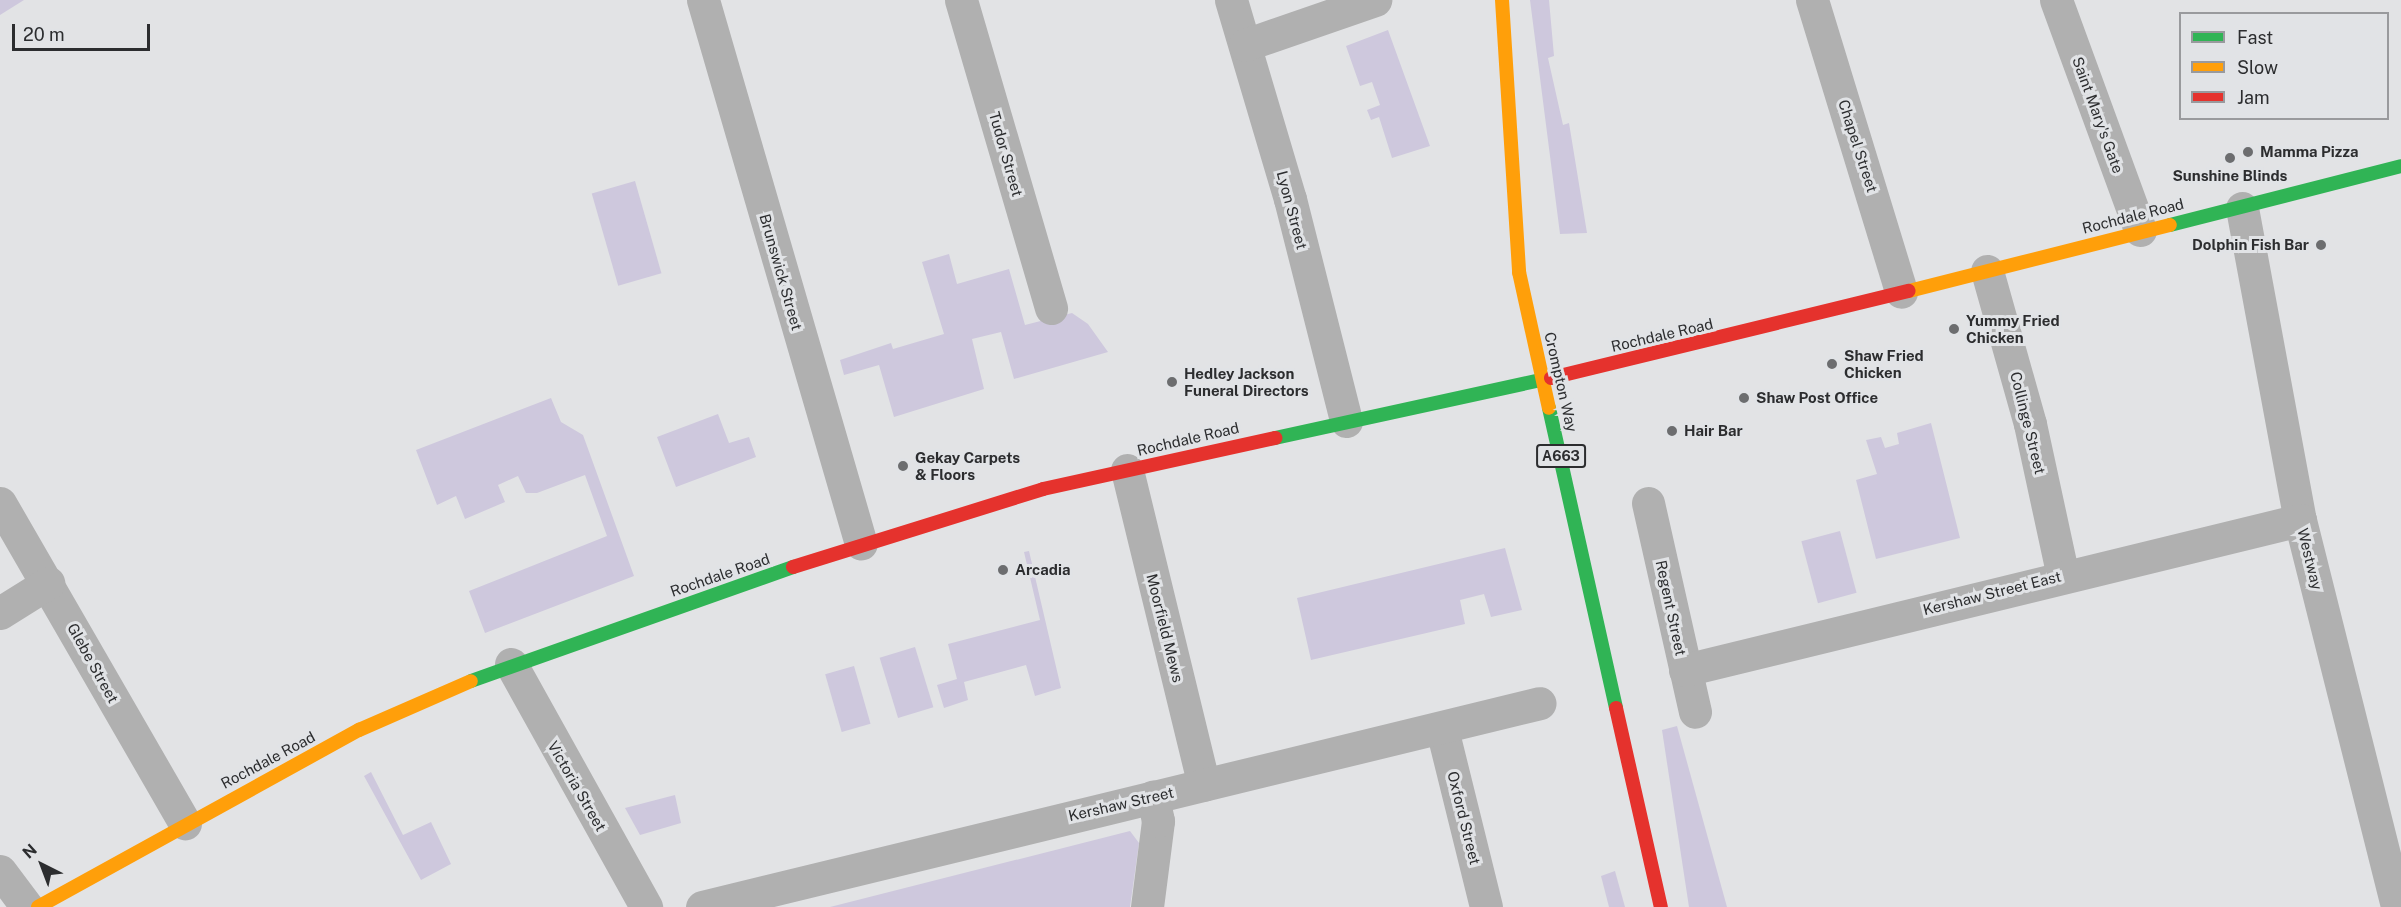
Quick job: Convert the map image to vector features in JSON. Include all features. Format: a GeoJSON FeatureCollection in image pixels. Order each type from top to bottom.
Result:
{"type":"FeatureCollection","features":[{"type":"Feature","properties":{"kind":"main road","name":"Crompton Way"},"geometry":{"type":"LineString","coordinates":[[1502,0],[1519,272],[1661,907]]}},
{"type":"Feature","properties":{"kind":"main road","name":"Rochdale Road"},"geometry":{"type":"LineString","coordinates":[[38,907],[359,730],[511,664],[861,544],[1126,470],[1674,351],[2140,230],[2242,208],[2401,166]]}},
{"type":"Feature","properties":{"kind":"street","name":"Brunswick Street"},"geometry":{"type":"LineString","coordinates":[[705,0],[861,544]]}},
{"type":"Feature","properties":{"kind":"street","name":"Tudor Street"},"geometry":{"type":"LineString","coordinates":[[961,0],[1051,308]]}},
{"type":"Feature","properties":{"kind":"street","name":"Lyon Street"},"geometry":{"type":"LineString","coordinates":[[1231,0],[1346,421]]}},
{"type":"Feature","properties":{"kind":"street"},"geometry":{"type":"LineString","coordinates":[[1245,45],[1375,0]]}},
{"type":"Feature","properties":{"kind":"street","name":"Chapel Street"},"geometry":{"type":"LineString","coordinates":[[1812,0],[1901,292]]}},
{"type":"Feature","properties":{"kind":"street","name":"Saint Mary's Gate"},"geometry":{"type":"LineString","coordinates":[[2056,0],[2140,230]]}},
{"type":"Feature","properties":{"kind":"street","name":"Westway"},"geometry":{"type":"LineString","coordinates":[[2242,208],[2300,520],[2397,907]]}},
{"type":"Feature","properties":{"kind":"street","name":"Collinge Street"},"geometry":{"type":"LineString","coordinates":[[1987,271],[2030,424],[2063,576]]}},
{"type":"Feature","properties":{"kind":"street","name":"Moorfield Mews"},"geometry":{"type":"LineString","coordinates":[[1126,470],[1204,785]]}},
{"type":"Feature","properties":{"kind":"street","name":"Glebe Street"},"geometry":{"type":"LineString","coordinates":[[0,502],[185,824]]}},
{"type":"Feature","properties":{"kind":"street","name":"Regent Street"},"geometry":{"type":"LineString","coordinates":[[1648,504],[1695,712]]}},
{"type":"Feature","properties":{"kind":"street","name":"Kershaw Street East"},"geometry":{"type":"LineString","coordinates":[[1685,670],[2300,520]]}},
{"type":"Feature","properties":{"kind":"street"},"geometry":{"type":"LineString","coordinates":[[0,613],[48,583]]}},
{"type":"Feature","properties":{"kind":"street","name":"Victoria Street"},"geometry":{"type":"LineString","coordinates":[[511,664],[646,907]]}},
{"type":"Feature","properties":{"kind":"street","name":"Kershaw Street"},"geometry":{"type":"LineString","coordinates":[[702,907],[1540,704]]}},
{"type":"Feature","properties":{"kind":"street","name":"Oxford Street"},"geometry":{"type":"LineString","coordinates":[[1442,729],[1486,907]]}},
{"type":"Feature","properties":{"kind":"street"},"geometry":{"type":"LineString","coordinates":[[1148,907],[1158,821],[1153,797]]}},
{"type":"Feature","properties":{"kind":"street"},"geometry":{"type":"LineString","coordinates":[[0,871],[27,907]]}},
{"type":"Feature","properties":{"kind":"shaded area"},"geometry":{"type":"Polygon","coordinates":[[[0,0],[24,0],[0,15],[0,0]]]}},
{"type":"Feature","properties":{"kind":"shaded area"},"geometry":{"type":"Polygon","coordinates":[[[1530,0],[1549,0],[1554,56],[1548,58],[1563,125],[1569,123],[1587,233],[1560,234],[1530,0]]]}},
{"type":"Feature","properties":{"kind":"shaded area"},"geometry":{"type":"Polygon","coordinates":[[[1388,30],[1430,146],[1392,158],[1379,117],[1371,120],[1367,110],[1380,105],[1372,82],[1360,86],[1346,46],[1388,30]]]}},
{"type":"Feature","properties":{"kind":"shaded area"},"geometry":{"type":"Polygon","coordinates":[[[635,181],[661,273],[618,286],[592,193],[635,181]]]}},
{"type":"Feature","properties":{"kind":"shaded area"},"geometry":{"type":"Polygon","coordinates":[[[949,254],[957,284],[1009,269],[1025,325],[1072,313],[1088,324],[1108,352],[1014,379],[1001,332],[972,339],[984,389],[894,417],[879,365],[844,375],[840,360],[891,343],[893,349],[944,334],[922,262],[949,254]]]}},
{"type":"Feature","properties":{"kind":"shaded area"},"geometry":{"type":"Polygon","coordinates":[[[551,398],[561,422],[583,435],[634,576],[485,633],[469,591],[607,536],[585,475],[537,493],[526,493],[518,476],[498,485],[505,502],[465,519],[456,496],[437,505],[416,450],[551,398]]]}},
{"type":"Feature","properties":{"kind":"shaded area"},"geometry":{"type":"Polygon","coordinates":[[[718,414],[729,443],[749,437],[756,457],[676,487],[657,437],[718,414]]]}},
{"type":"Feature","properties":{"kind":"shaded area"},"geometry":{"type":"Polygon","coordinates":[[[1931,423],[1960,538],[1876,559],[1856,480],[1877,474],[1866,440],[1881,437],[1885,448],[1899,444],[1897,433],[1931,423]]]}},
{"type":"Feature","properties":{"kind":"shaded area"},"geometry":{"type":"Polygon","coordinates":[[[1840,531],[1857,593],[1818,603],[1801,541],[1840,531]]]}},
{"type":"Feature","properties":{"kind":"shaded area"},"geometry":{"type":"Polygon","coordinates":[[[1505,548],[1522,610],[1491,617],[1484,594],[1460,600],[1465,624],[1311,660],[1297,598],[1505,548]]]}},
{"type":"Feature","properties":{"kind":"shaded area"},"geometry":{"type":"Polygon","coordinates":[[[1029,551],[1061,688],[1035,696],[1026,665],[964,682],[968,700],[944,708],[937,685],[957,679],[948,644],[1040,620],[1024,552],[1029,551]]]}},
{"type":"Feature","properties":{"kind":"shaded area"},"geometry":{"type":"Polygon","coordinates":[[[915,647],[933,707],[898,718],[880,658],[915,647]]]}},
{"type":"Feature","properties":{"kind":"shaded area"},"geometry":{"type":"Polygon","coordinates":[[[854,666],[871,724],[842,732],[825,674],[854,666]]]}},
{"type":"Feature","properties":{"kind":"shaded area"},"geometry":{"type":"Polygon","coordinates":[[[1677,726],[1727,907],[1689,907],[1662,730],[1677,726]]]}},
{"type":"Feature","properties":{"kind":"shaded area"},"geometry":{"type":"Polygon","coordinates":[[[371,772],[403,835],[431,822],[451,864],[421,880],[364,776],[371,772]]]}},
{"type":"Feature","properties":{"kind":"shaded area"},"geometry":{"type":"Polygon","coordinates":[[[675,795],[681,823],[640,835],[625,808],[675,795]]]}},
{"type":"Feature","properties":{"kind":"shaded area"},"geometry":{"type":"Polygon","coordinates":[[[1130,831],[1139,843],[1130,907],[830,907],[1130,831]]]}},
{"type":"Feature","properties":{"kind":"shaded area"},"geometry":{"type":"Polygon","coordinates":[[[1615,871],[1625,907],[1609,907],[1601,876],[1615,871]]]}},
{"type":"Feature","properties":{"kind":"traffic: fast"},"geometry":{"type":"LineString","coordinates":[[2170,225],[2401,166]]}},
{"type":"Feature","properties":{"kind":"traffic: fast"},"geometry":{"type":"LineString","coordinates":[[1275,438],[1551,378]]}},
{"type":"Feature","properties":{"kind":"traffic: fast"},"geometry":{"type":"LineString","coordinates":[[1549,408],[1616,708]]}},
{"type":"Feature","properties":{"kind":"traffic: fast"},"geometry":{"type":"LineString","coordinates":[[471,681],[793,567]]}},
{"type":"Feature","properties":{"kind":"traffic: slow"},"geometry":{"type":"LineString","coordinates":[[1502,0],[1519,272],[1549,408]]}},
{"type":"Feature","properties":{"kind":"traffic: slow"},"geometry":{"type":"LineString","coordinates":[[1909,291],[2170,225]]}},
{"type":"Feature","properties":{"kind":"traffic: slow"},"geometry":{"type":"LineString","coordinates":[[38,907],[359,730],[471,681]]}},
{"type":"Feature","properties":{"kind":"traffic: jam"},"geometry":{"type":"LineString","coordinates":[[1551,378],[1909,291]]}},
{"type":"Feature","properties":{"kind":"traffic: jam"},"geometry":{"type":"LineString","coordinates":[[793,567],[1043,489],[1275,438]]}},
{"type":"Feature","properties":{"kind":"traffic: jam"},"geometry":{"type":"LineString","coordinates":[[1616,708],[1661,907]]}},
{"type":"Feature","properties":{"kind":"place","name":"Mamma Pizza"},"geometry":{"type":"Point","coordinates":[2248,152]}},
{"type":"Feature","properties":{"kind":"place","name":"Sunshine Blinds"},"geometry":{"type":"Point","coordinates":[2230,158]}},
{"type":"Feature","properties":{"kind":"place","name":"Dolphin Fish Bar"},"geometry":{"type":"Point","coordinates":[2321,245]}},
{"type":"Feature","properties":{"kind":"place","name":"Yummy Fried Chicken"},"geometry":{"type":"Point","coordinates":[1954,329]}},
{"type":"Feature","properties":{"kind":"place","name":"Shaw Fried Chicken"},"geometry":{"type":"Point","coordinates":[1832,364]}},
{"type":"Feature","properties":{"kind":"place","name":"Hedley Jackson Funeral Directors"},"geometry":{"type":"Point","coordinates":[1172,382]}},
{"type":"Feature","properties":{"kind":"place","name":"Shaw Post Office"},"geometry":{"type":"Point","coordinates":[1744,398]}},
{"type":"Feature","properties":{"kind":"place","name":"Hair Bar"},"geometry":{"type":"Point","coordinates":[1672,431]}},
{"type":"Feature","properties":{"kind":"place","name":"Gekay Carpets & Floors"},"geometry":{"type":"Point","coordinates":[903,466]}},
{"type":"Feature","properties":{"kind":"place","name":"Arcadia"},"geometry":{"type":"Point","coordinates":[1003,570]}}]}
